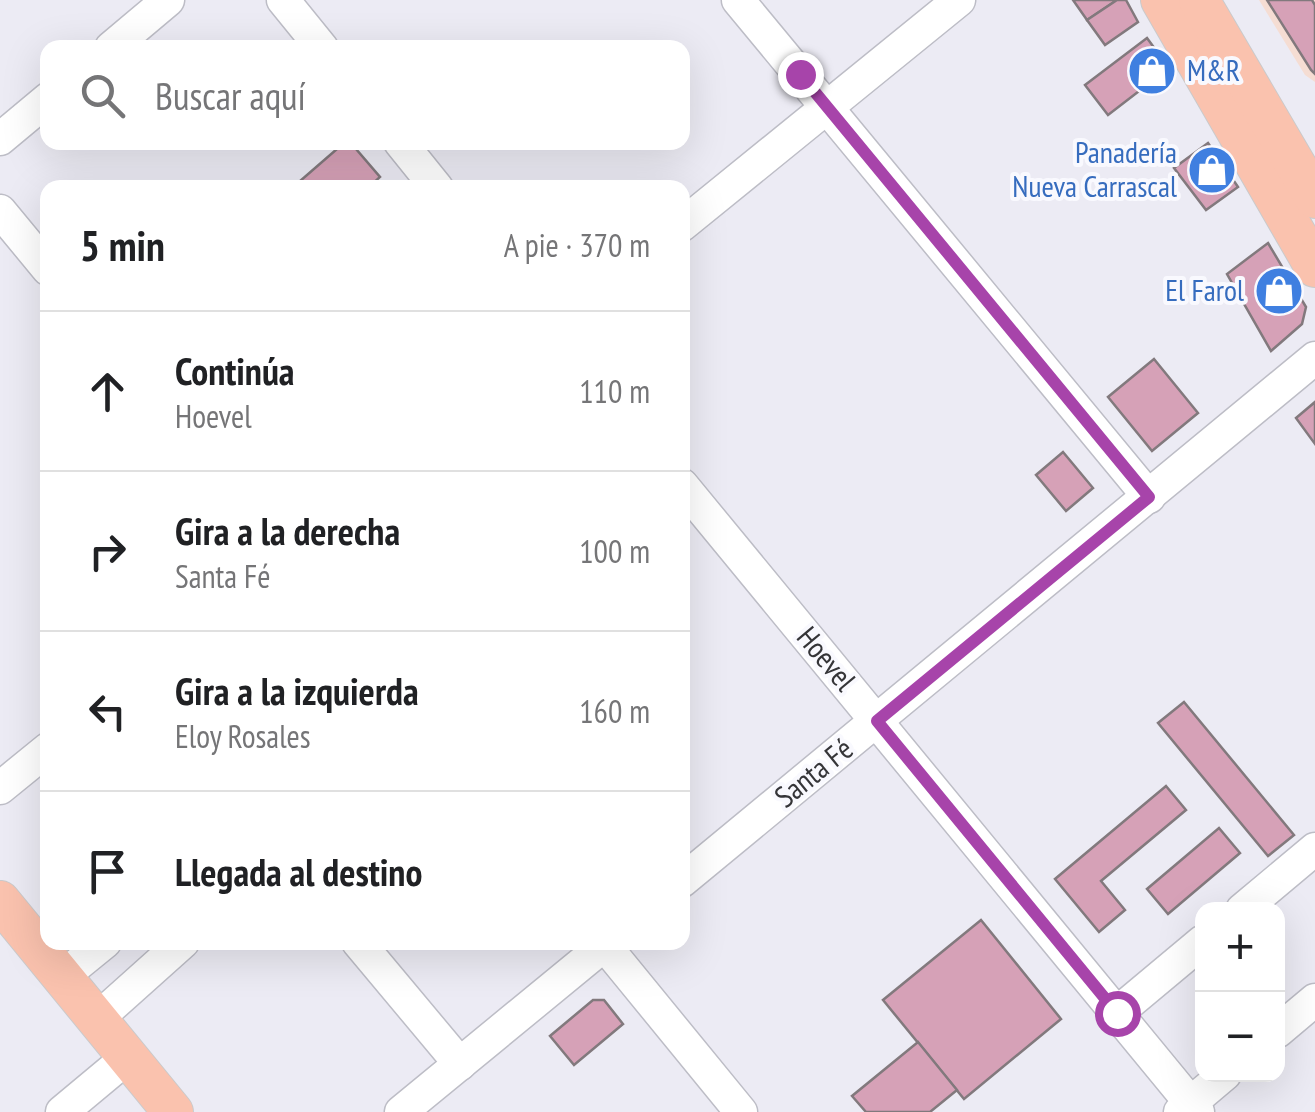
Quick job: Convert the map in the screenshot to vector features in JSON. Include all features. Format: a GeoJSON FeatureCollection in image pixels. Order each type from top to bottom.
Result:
{"type":"FeatureCollection","features":[{"type":"Feature","properties":{"kind":"main road"},"geometry":{"type":"LineString","coordinates":[[1160,0],[1315,267]]}},
{"type":"Feature","properties":{"kind":"main road"},"geometry":{"type":"LineString","coordinates":[[1199,0],[1315,198]]}},
{"type":"Feature","properties":{"kind":"main road"},"geometry":{"type":"LineString","coordinates":[[0,901],[40,949]]}},
{"type":"Feature","properties":{"kind":"main road"},"geometry":{"type":"LineString","coordinates":[[41,950],[173,1112]]}},
{"type":"Feature","properties":{"kind":"street"},"geometry":{"type":"LineString","coordinates":[[120,40],[168,0]]}},
{"type":"Feature","properties":{"kind":"street"},"geometry":{"type":"LineString","coordinates":[[282,0],[315,40]]}},
{"type":"Feature","properties":{"kind":"street"},"geometry":{"type":"LineString","coordinates":[[738,0],[1149,497]]}},
{"type":"Feature","properties":{"kind":"street"},"geometry":{"type":"LineString","coordinates":[[690,218],[960,0]]}},
{"type":"Feature","properties":{"kind":"street"},"geometry":{"type":"LineString","coordinates":[[0,138],[40,106]]}},
{"type":"Feature","properties":{"kind":"street"},"geometry":{"type":"LineString","coordinates":[[406,150],[431,180]]}},
{"type":"Feature","properties":{"kind":"street"},"geometry":{"type":"LineString","coordinates":[[0,212],[40,260]]}},
{"type":"Feature","properties":{"kind":"street","name":"Santa Fé"},"geometry":{"type":"LineString","coordinates":[[690,874],[1315,358]]}},
{"type":"Feature","properties":{"kind":"street","name":"Hoevel"},"geometry":{"type":"LineString","coordinates":[[690,496],[1117,1013],[1190,1109]]}},
{"type":"Feature","properties":{"kind":"street"},"geometry":{"type":"LineString","coordinates":[[0,788],[40,755]]}},
{"type":"Feature","properties":{"kind":"street"},"geometry":{"type":"LineString","coordinates":[[1252,902],[1315,849]]}},
{"type":"Feature","properties":{"kind":"street"},"geometry":{"type":"LineString","coordinates":[[1117,1013],[1195,948]]}},
{"type":"Feature","properties":{"kind":"street"},"geometry":{"type":"LineString","coordinates":[[62,976],[94,950]]}},
{"type":"Feature","properties":{"kind":"street"},"geometry":{"type":"LineString","coordinates":[[97,1019],[174,950]]}},
{"type":"Feature","properties":{"kind":"street"},"geometry":{"type":"LineString","coordinates":[[365,950],[460,1064]]}},
{"type":"Feature","properties":{"kind":"street"},"geometry":{"type":"LineString","coordinates":[[401,1112],[596,950]]}},
{"type":"Feature","properties":{"kind":"street"},"geometry":{"type":"LineString","coordinates":[[610,950],[741,1112]]}},
{"type":"Feature","properties":{"kind":"street"},"geometry":{"type":"LineString","coordinates":[[1285,1025],[1315,1000]]}},
{"type":"Feature","properties":{"kind":"street"},"geometry":{"type":"LineString","coordinates":[[62,1112],[128,1057]]}},
{"type":"Feature","properties":{"kind":"street"},"geometry":{"type":"LineString","coordinates":[[1190,1109],[1217,1082]]}},
{"type":"Feature","properties":{"kind":"shaded area"},"geometry":{"type":"Polygon","coordinates":[[[1259,0],[1315,0],[1315,82],[1305,75],[1259,0]]]}},
{"type":"Feature","properties":{"kind":"building"},"geometry":{"type":"Polygon","coordinates":[[[1073,0],[1117,0],[1087,20],[1073,0]]]}},
{"type":"Feature","properties":{"kind":"building"},"geometry":{"type":"Polygon","coordinates":[[[1117,0],[1126,0],[1138,22],[1105,45],[1087,20],[1117,0]]]}},
{"type":"Feature","properties":{"kind":"building"},"geometry":{"type":"Polygon","coordinates":[[[1267,0],[1312,0],[1315,74],[1311,70],[1267,0]]]}},
{"type":"Feature","properties":{"kind":"building"},"geometry":{"type":"Polygon","coordinates":[[[1147,38],[1169,68],[1108,115],[1085,85],[1147,38]]]}},
{"type":"Feature","properties":{"kind":"building"},"geometry":{"type":"Polygon","coordinates":[[[1208,143],[1238,187],[1206,210],[1174,168],[1208,143]]]}},
{"type":"Feature","properties":{"kind":"building"},"geometry":{"type":"Polygon","coordinates":[[[336,150],[357,150],[380,177],[377,180],[301,180],[336,150]]]}},
{"type":"Feature","properties":{"kind":"building"},"geometry":{"type":"Polygon","coordinates":[[[1268,243],[1306,307],[1302,324],[1271,351],[1227,274],[1268,243]]]}},
{"type":"Feature","properties":{"kind":"building"},"geometry":{"type":"Polygon","coordinates":[[[1154,359],[1198,413],[1152,451],[1108,397],[1154,359]]]}},
{"type":"Feature","properties":{"kind":"building"},"geometry":{"type":"Polygon","coordinates":[[[1315,402],[1315,444],[1296,418],[1315,402]]]}},
{"type":"Feature","properties":{"kind":"building"},"geometry":{"type":"Polygon","coordinates":[[[1063,452],[1093,488],[1066,511],[1036,475],[1063,452]]]}},
{"type":"Feature","properties":{"kind":"building"},"geometry":{"type":"Polygon","coordinates":[[[1184,702],[1294,835],[1268,856],[1158,723],[1184,702]]]}},
{"type":"Feature","properties":{"kind":"building"},"geometry":{"type":"Polygon","coordinates":[[[1166,786],[1186,810],[1101,881],[1125,910],[1099,932],[1055,879],[1166,786]]]}},
{"type":"Feature","properties":{"kind":"building"},"geometry":{"type":"Polygon","coordinates":[[[1219,828],[1240,853],[1168,914],[1147,889],[1219,828]]]}},
{"type":"Feature","properties":{"kind":"building"},"geometry":{"type":"Polygon","coordinates":[[[981,920],[1061,1019],[964,1099],[883,1000],[981,920]]]}},
{"type":"Feature","properties":{"kind":"building"},"geometry":{"type":"Polygon","coordinates":[[[593,1000],[604,1000],[623,1024],[574,1065],[550,1036],[593,1000]]]}},
{"type":"Feature","properties":{"kind":"building"},"geometry":{"type":"Polygon","coordinates":[[[918,1042],[957,1090],[930,1112],[866,1112],[852,1096],[918,1042]]]}},
{"type":"Feature","properties":{"kind":"place","name":"M&R"},"geometry":{"type":"Point","coordinates":[1152,71]}},
{"type":"Feature","properties":{"kind":"place","name":"Panadería Nueva Carrascal"},"geometry":{"type":"Point","coordinates":[1212,170]}},
{"type":"Feature","properties":{"kind":"place","name":"El Farol"},"geometry":{"type":"Point","coordinates":[1279,291]}},
{"type":"Feature","properties":{"kind":"route"},"geometry":{"type":"LineString","coordinates":[[800,74],[1149,497],[877,721],[1117,1013]]}}]}
